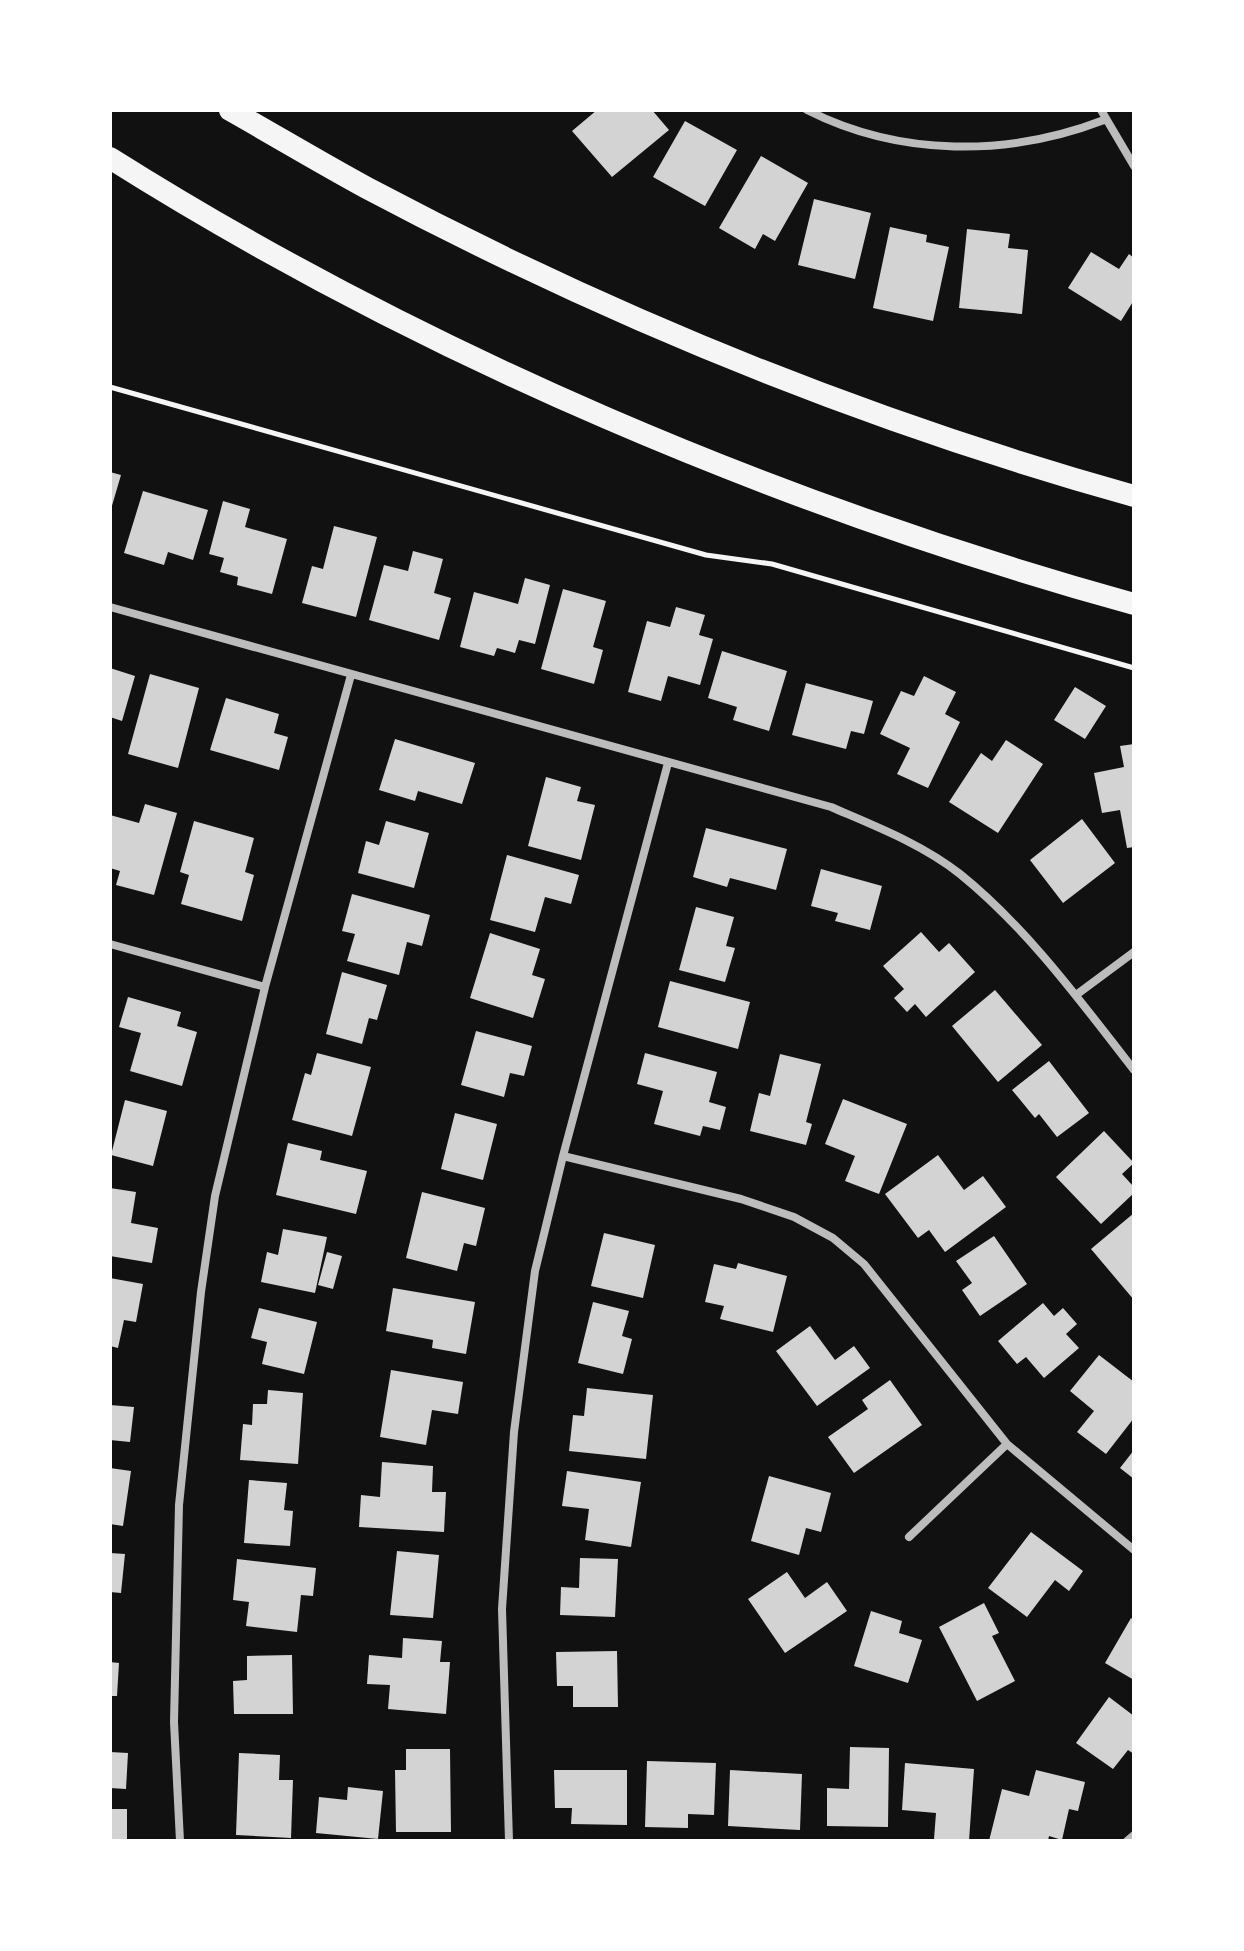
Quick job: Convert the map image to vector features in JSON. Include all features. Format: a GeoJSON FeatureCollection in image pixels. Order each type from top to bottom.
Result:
{"type":"FeatureCollection","features":[{"type":"Feature","properties":{"kind":"highway"},"geometry":{"type":"LineString","coordinates":[[230,110],[367,188],[535,272],[652,325],[782,378],[931,433],[1134,496]]}},
{"type":"Feature","properties":{"kind":"highway"},"geometry":{"type":"LineString","coordinates":[[110,158],[319,278],[490,365],[617,422],[895,530],[1134,604]]}},
{"type":"Feature","properties":{"kind":"street"},"geometry":{"type":"LineString","coordinates":[[807,110],[832,123],[881,138],[936,147],[1006,146],[1069,133],[1104,120]]}},
{"type":"Feature","properties":{"kind":"street"},"geometry":{"type":"LineString","coordinates":[[1101,110],[1104,120],[1134,166]]}},
{"type":"Feature","properties":{"kind":"street"},"geometry":{"type":"LineString","coordinates":[[110,607],[831,807],[901,836],[959,873],[1007,917],[1076,995],[1134,1070]]}},
{"type":"Feature","properties":{"kind":"street"},"geometry":{"type":"LineString","coordinates":[[180,1841],[174,1722],[179,1505],[201,1292],[215,1196],[265,987],[351,675]]}},
{"type":"Feature","properties":{"kind":"street"},"geometry":{"type":"LineString","coordinates":[[509,1841],[502,1609],[514,1432],[535,1271],[668,763]]}},
{"type":"Feature","properties":{"kind":"street"},"geometry":{"type":"LineString","coordinates":[[110,944],[265,987]]}},
{"type":"Feature","properties":{"kind":"street"},"geometry":{"type":"LineString","coordinates":[[1076,995],[1134,952]]}},
{"type":"Feature","properties":{"kind":"street"},"geometry":{"type":"LineString","coordinates":[[563,1156],[741,1199],[794,1217],[833,1238],[864,1264],[1007,1444],[1134,1550]]}},
{"type":"Feature","properties":{"kind":"street"},"geometry":{"type":"LineString","coordinates":[[909,1537],[1007,1444]]}},
{"type":"Feature","properties":{"kind":"street"},"geometry":{"type":"LineString","coordinates":[[1127,1841],[1134,1835]]}},
{"type":"Feature","properties":{"kind":"path"},"geometry":{"type":"LineString","coordinates":[[110,387],[706,555],[772,564],[838,582],[1134,668]]}},
{"type":"Feature","properties":{"kind":"building"},"geometry":{"type":"Polygon","coordinates":[[[597,110],[652,110],[669,130],[612,177],[572,131],[597,110]]]}},
{"type":"Feature","properties":{"kind":"building"},"geometry":{"type":"Polygon","coordinates":[[[685,121],[737,150],[705,206],[653,177],[685,121]]]}},
{"type":"Feature","properties":{"kind":"building"},"geometry":{"type":"Polygon","coordinates":[[[761,156],[808,183],[775,241],[763,234],[755,249],[719,228],[761,156]]]}},
{"type":"Feature","properties":{"kind":"building"},"geometry":{"type":"Polygon","coordinates":[[[814,199],[871,213],[855,279],[798,265],[814,199]]]}},
{"type":"Feature","properties":{"kind":"building"},"geometry":{"type":"Polygon","coordinates":[[[890,227],[927,235],[926,242],[949,247],[933,321],[873,308],[890,227]]]}},
{"type":"Feature","properties":{"kind":"building"},"geometry":{"type":"Polygon","coordinates":[[[967,229],[1010,234],[1008,248],[1028,250],[1022,314],[959,308],[967,229]]]}},
{"type":"Feature","properties":{"kind":"building"},"geometry":{"type":"Polygon","coordinates":[[[1091,252],[1119,269],[1129,254],[1134,258],[1134,300],[1121,321],[1068,288],[1091,252]]]}},
{"type":"Feature","properties":{"kind":"building"},"geometry":{"type":"Polygon","coordinates":[[[110,472],[121,475],[111,509],[110,509],[110,472]]]}},
{"type":"Feature","properties":{"kind":"building"},"geometry":{"type":"Polygon","coordinates":[[[143,491],[208,510],[193,560],[168,552],[164,565],[124,553],[143,491]]]}},
{"type":"Feature","properties":{"kind":"building"},"geometry":{"type":"Polygon","coordinates":[[[223,501],[250,509],[245,527],[287,539],[272,594],[237,585],[238,577],[220,572],[224,558],[209,554],[223,501]]]}},
{"type":"Feature","properties":{"kind":"building"},"geometry":{"type":"Polygon","coordinates":[[[334,526],[377,537],[356,617],[302,603],[312,566],[323,569],[334,526]]]}},
{"type":"Feature","properties":{"kind":"building"},"geometry":{"type":"Polygon","coordinates":[[[413,551],[443,559],[434,593],[451,598],[439,640],[369,620],[384,565],[408,571],[413,551]]]}},
{"type":"Feature","properties":{"kind":"building"},"geometry":{"type":"Polygon","coordinates":[[[525,578],[550,585],[535,644],[519,640],[515,653],[497,648],[494,656],[460,647],[474,592],[518,604],[525,578]]]}},
{"type":"Feature","properties":{"kind":"building"},"geometry":{"type":"Polygon","coordinates":[[[563,589],[606,601],[593,647],[603,650],[594,684],[541,669],[563,589]]]}},
{"type":"Feature","properties":{"kind":"building"},"geometry":{"type":"Polygon","coordinates":[[[676,607],[705,615],[699,635],[713,639],[700,685],[668,676],[661,701],[628,692],[647,621],[670,627],[676,607]]]}},
{"type":"Feature","properties":{"kind":"building"},"geometry":{"type":"Polygon","coordinates":[[[722,651],[787,671],[769,731],[733,720],[737,707],[708,698],[722,651]]]}},
{"type":"Feature","properties":{"kind":"building"},"geometry":{"type":"Polygon","coordinates":[[[110,668],[135,676],[122,721],[110,717],[110,668]]]}},
{"type":"Feature","properties":{"kind":"building"},"geometry":{"type":"Polygon","coordinates":[[[150,674],[199,688],[178,768],[128,754],[150,674]]]}},
{"type":"Feature","properties":{"kind":"building"},"geometry":{"type":"Polygon","coordinates":[[[924,676],[956,692],[945,714],[960,722],[928,788],[897,774],[910,748],[880,734],[901,691],[914,696],[924,676]]]}},
{"type":"Feature","properties":{"kind":"building"},"geometry":{"type":"Polygon","coordinates":[[[806,683],[873,701],[864,734],[851,731],[846,749],[792,735],[806,683]]]}},
{"type":"Feature","properties":{"kind":"building"},"geometry":{"type":"Polygon","coordinates":[[[1075,687],[1106,706],[1085,739],[1054,720],[1075,687]]]}},
{"type":"Feature","properties":{"kind":"building"},"geometry":{"type":"Polygon","coordinates":[[[226,698],[279,714],[274,733],[288,737],[279,770],[210,750],[226,698]]]}},
{"type":"Feature","properties":{"kind":"building"},"geometry":{"type":"Polygon","coordinates":[[[395,739],[475,763],[462,804],[418,791],[415,801],[379,790],[395,739]]]}},
{"type":"Feature","properties":{"kind":"building"},"geometry":{"type":"Polygon","coordinates":[[[1006,740],[1043,764],[998,833],[949,802],[981,753],[992,761],[1006,740]]]}},
{"type":"Feature","properties":{"kind":"building"},"geometry":{"type":"Polygon","coordinates":[[[1134,744],[1134,847],[1127,848],[1120,810],[1102,813],[1094,773],[1124,767],[1120,746],[1134,744]]]}},
{"type":"Feature","properties":{"kind":"building"},"geometry":{"type":"Polygon","coordinates":[[[546,777],[581,787],[577,801],[595,805],[581,860],[528,846],[546,777]]]}},
{"type":"Feature","properties":{"kind":"building"},"geometry":{"type":"Polygon","coordinates":[[[145,804],[177,813],[154,895],[116,885],[120,871],[110,868],[110,815],[139,823],[145,804]]]}},
{"type":"Feature","properties":{"kind":"building"},"geometry":{"type":"Polygon","coordinates":[[[1082,819],[1115,863],[1063,903],[1030,860],[1082,819]]]}},
{"type":"Feature","properties":{"kind":"building"},"geometry":{"type":"Polygon","coordinates":[[[194,821],[254,838],[245,872],[254,875],[242,921],[181,904],[189,875],[180,872],[194,821]]]}},
{"type":"Feature","properties":{"kind":"building"},"geometry":{"type":"Polygon","coordinates":[[[386,821],[429,833],[414,888],[358,873],[366,841],[379,845],[386,821]]]}},
{"type":"Feature","properties":{"kind":"building"},"geometry":{"type":"Polygon","coordinates":[[[706,828],[787,849],[776,890],[730,878],[727,887],[693,877],[706,828]]]}},
{"type":"Feature","properties":{"kind":"building"},"geometry":{"type":"Polygon","coordinates":[[[507,855],[579,875],[571,904],[545,897],[535,932],[490,920],[507,855]]]}},
{"type":"Feature","properties":{"kind":"building"},"geometry":{"type":"Polygon","coordinates":[[[821,869],[882,886],[870,930],[835,921],[838,913],[811,906],[821,869]]]}},
{"type":"Feature","properties":{"kind":"building"},"geometry":{"type":"Polygon","coordinates":[[[352,894],[430,915],[422,946],[407,942],[399,975],[347,961],[355,934],[342,931],[352,894]]]}},
{"type":"Feature","properties":{"kind":"building"},"geometry":{"type":"Polygon","coordinates":[[[696,907],[734,917],[726,946],[735,948],[725,982],[679,970],[696,907]]]}},
{"type":"Feature","properties":{"kind":"building"},"geometry":{"type":"Polygon","coordinates":[[[921,932],[939,952],[949,943],[975,972],[926,1017],[915,1004],[907,1012],[894,998],[904,989],[883,966],[921,932]]]}},
{"type":"Feature","properties":{"kind":"building"},"geometry":{"type":"Polygon","coordinates":[[[490,933],[540,949],[532,975],[545,979],[533,1018],[470,998],[490,933]]]}},
{"type":"Feature","properties":{"kind":"building"},"geometry":{"type":"Polygon","coordinates":[[[342,972],[387,985],[377,1020],[369,1018],[362,1044],[326,1034],[342,972]]]}},
{"type":"Feature","properties":{"kind":"building"},"geometry":{"type":"Polygon","coordinates":[[[670,981],[750,1002],[738,1049],[658,1027],[670,981]]]}},
{"type":"Feature","properties":{"kind":"building"},"geometry":{"type":"Polygon","coordinates":[[[995,990],[1042,1045],[998,1082],[952,1026],[995,990]]]}},
{"type":"Feature","properties":{"kind":"building"},"geometry":{"type":"Polygon","coordinates":[[[128,997],[181,1012],[177,1026],[197,1032],[182,1086],[130,1071],[141,1033],[119,1027],[128,997]]]}},
{"type":"Feature","properties":{"kind":"building"},"geometry":{"type":"Polygon","coordinates":[[[476,1031],[532,1046],[524,1076],[510,1073],[504,1097],[461,1085],[476,1031]]]}},
{"type":"Feature","properties":{"kind":"building"},"geometry":{"type":"Polygon","coordinates":[[[317,1053],[371,1067],[352,1136],[292,1120],[305,1073],[311,1075],[317,1053]]]}},
{"type":"Feature","properties":{"kind":"building"},"geometry":{"type":"Polygon","coordinates":[[[645,1053],[717,1072],[709,1102],[726,1107],[720,1130],[703,1126],[700,1136],[654,1124],[663,1091],[637,1084],[645,1053]]]}},
{"type":"Feature","properties":{"kind":"building"},"geometry":{"type":"Polygon","coordinates":[[[780,1054],[821,1064],[806,1122],[812,1124],[806,1145],[750,1131],[759,1093],[770,1096],[780,1054]]]}},
{"type":"Feature","properties":{"kind":"building"},"geometry":{"type":"Polygon","coordinates":[[[1049,1061],[1089,1113],[1057,1137],[1039,1114],[1035,1118],[1012,1090],[1049,1061]]]}},
{"type":"Feature","properties":{"kind":"building"},"geometry":{"type":"Polygon","coordinates":[[[843,1099],[907,1124],[879,1194],[845,1181],[855,1156],[825,1144],[843,1099]]]}},
{"type":"Feature","properties":{"kind":"building"},"geometry":{"type":"Polygon","coordinates":[[[125,1100],[167,1111],[153,1166],[111,1155],[125,1100]]]}},
{"type":"Feature","properties":{"kind":"building"},"geometry":{"type":"Polygon","coordinates":[[[455,1113],[497,1124],[483,1180],[441,1169],[455,1113]]]}},
{"type":"Feature","properties":{"kind":"building"},"geometry":{"type":"Polygon","coordinates":[[[1104,1131],[1134,1163],[1122,1174],[1134,1187],[1134,1193],[1101,1224],[1056,1177],[1104,1131]]]}},
{"type":"Feature","properties":{"kind":"building"},"geometry":{"type":"Polygon","coordinates":[[[288,1143],[322,1151],[320,1160],[367,1171],[356,1214],[276,1195],[288,1143]]]}},
{"type":"Feature","properties":{"kind":"building"},"geometry":{"type":"Polygon","coordinates":[[[938,1155],[964,1190],[983,1176],[1006,1207],[945,1252],[929,1230],[918,1238],[885,1194],[938,1155]]]}},
{"type":"Feature","properties":{"kind":"building"},"geometry":{"type":"Polygon","coordinates":[[[110,1188],[136,1192],[131,1223],[158,1228],[152,1263],[110,1256],[110,1188]]]}},
{"type":"Feature","properties":{"kind":"building"},"geometry":{"type":"Polygon","coordinates":[[[422,1192],[485,1208],[476,1246],[464,1243],[457,1271],[406,1258],[422,1192]]]}},
{"type":"Feature","properties":{"kind":"building"},"geometry":{"type":"Polygon","coordinates":[[[1134,1213],[1134,1300],[1091,1249],[1134,1213]]]}},
{"type":"Feature","properties":{"kind":"building"},"geometry":{"type":"Polygon","coordinates":[[[283,1229],[327,1237],[315,1293],[261,1282],[267,1252],[278,1255],[283,1229]]]}},
{"type":"Feature","properties":{"kind":"building"},"geometry":{"type":"Polygon","coordinates":[[[604,1233],[655,1245],[643,1298],[591,1286],[604,1233]]]}},
{"type":"Feature","properties":{"kind":"building"},"geometry":{"type":"Polygon","coordinates":[[[994,1236],[1027,1284],[980,1316],[962,1290],[972,1283],[956,1261],[994,1236]]]}},
{"type":"Feature","properties":{"kind":"building"},"geometry":{"type":"Polygon","coordinates":[[[327,1252],[342,1256],[333,1289],[318,1285],[327,1252]]]}},
{"type":"Feature","properties":{"kind":"building"},"geometry":{"type":"Polygon","coordinates":[[[738,1263],[787,1276],[773,1332],[720,1319],[724,1306],[705,1302],[714,1264],[736,1269],[738,1263]]]}},
{"type":"Feature","properties":{"kind":"building"},"geometry":{"type":"Polygon","coordinates":[[[110,1278],[143,1284],[136,1322],[124,1320],[118,1348],[110,1346],[110,1278]]]}},
{"type":"Feature","properties":{"kind":"building"},"geometry":{"type":"Polygon","coordinates":[[[393,1288],[475,1302],[466,1354],[432,1348],[433,1340],[386,1331],[393,1288]]]}},
{"type":"Feature","properties":{"kind":"building"},"geometry":{"type":"Polygon","coordinates":[[[593,1302],[629,1311],[622,1336],[632,1339],[623,1374],[578,1363],[593,1302]]]}},
{"type":"Feature","properties":{"kind":"building"},"geometry":{"type":"Polygon","coordinates":[[[1043,1303],[1054,1316],[1063,1308],[1077,1324],[1066,1334],[1079,1348],[1044,1378],[1026,1357],[1017,1364],[998,1341],[1043,1303]]]}},
{"type":"Feature","properties":{"kind":"building"},"geometry":{"type":"Polygon","coordinates":[[[259,1308],[317,1322],[304,1374],[262,1364],[267,1342],[251,1338],[259,1308]]]}},
{"type":"Feature","properties":{"kind":"building"},"geometry":{"type":"Polygon","coordinates":[[[810,1326],[835,1360],[854,1346],[870,1368],[817,1406],[776,1351],[810,1326]]]}},
{"type":"Feature","properties":{"kind":"building"},"geometry":{"type":"Polygon","coordinates":[[[1099,1355],[1134,1382],[1134,1418],[1106,1454],[1077,1432],[1094,1411],[1070,1391],[1099,1355]]]}},
{"type":"Feature","properties":{"kind":"building"},"geometry":{"type":"Polygon","coordinates":[[[391,1370],[463,1382],[458,1414],[432,1410],[426,1445],[380,1437],[391,1370]]]}},
{"type":"Feature","properties":{"kind":"building"},"geometry":{"type":"Polygon","coordinates":[[[890,1380],[922,1425],[854,1473],[828,1437],[868,1409],[862,1400],[890,1380]]]}},
{"type":"Feature","properties":{"kind":"building"},"geometry":{"type":"Polygon","coordinates":[[[587,1388],[653,1395],[646,1459],[569,1451],[573,1415],[584,1416],[587,1388]]]}},
{"type":"Feature","properties":{"kind":"building"},"geometry":{"type":"Polygon","coordinates":[[[268,1390],[303,1393],[298,1464],[240,1460],[243,1424],[252,1425],[253,1404],[267,1404],[268,1390]]]}},
{"type":"Feature","properties":{"kind":"building"},"geometry":{"type":"Polygon","coordinates":[[[110,1405],[134,1407],[130,1442],[110,1440],[110,1405]]]}},
{"type":"Feature","properties":{"kind":"building"},"geometry":{"type":"Polygon","coordinates":[[[1134,1450],[1134,1479],[1120,1468],[1134,1450]]]}},
{"type":"Feature","properties":{"kind":"building"},"geometry":{"type":"Polygon","coordinates":[[[382,1462],[433,1466],[432,1492],[446,1492],[444,1532],[359,1527],[361,1495],[380,1497],[382,1462]]]}},
{"type":"Feature","properties":{"kind":"building"},"geometry":{"type":"Polygon","coordinates":[[[110,1468],[131,1471],[123,1526],[110,1524],[110,1468]]]}},
{"type":"Feature","properties":{"kind":"building"},"geometry":{"type":"Polygon","coordinates":[[[567,1471],[641,1482],[631,1547],[585,1540],[589,1509],[562,1506],[567,1471]]]}},
{"type":"Feature","properties":{"kind":"building"},"geometry":{"type":"Polygon","coordinates":[[[769,1476],[831,1493],[821,1532],[806,1528],[799,1555],[751,1541],[769,1476]]]}},
{"type":"Feature","properties":{"kind":"building"},"geometry":{"type":"Polygon","coordinates":[[[249,1480],[287,1483],[284,1510],[293,1511],[290,1546],[244,1543],[249,1480]]]}},
{"type":"Feature","properties":{"kind":"building"},"geometry":{"type":"Polygon","coordinates":[[[1031,1532],[1083,1571],[1069,1591],[1055,1580],[1027,1617],[988,1588],[1031,1532]]]}},
{"type":"Feature","properties":{"kind":"building"},"geometry":{"type":"Polygon","coordinates":[[[397,1551],[439,1555],[433,1618],[390,1615],[397,1551]]]}},
{"type":"Feature","properties":{"kind":"building"},"geometry":{"type":"Polygon","coordinates":[[[110,1553],[125,1554],[121,1593],[110,1592],[110,1553]]]}},
{"type":"Feature","properties":{"kind":"building"},"geometry":{"type":"Polygon","coordinates":[[[580,1558],[618,1559],[615,1617],[560,1615],[561,1587],[579,1588],[580,1558]]]}},
{"type":"Feature","properties":{"kind":"building"},"geometry":{"type":"Polygon","coordinates":[[[237,1559],[316,1568],[313,1596],[301,1595],[297,1632],[246,1626],[249,1602],[233,1600],[237,1559]]]}},
{"type":"Feature","properties":{"kind":"building"},"geometry":{"type":"Polygon","coordinates":[[[787,1572],[805,1598],[827,1582],[847,1611],[785,1653],[748,1599],[787,1572]]]}},
{"type":"Feature","properties":{"kind":"building"},"geometry":{"type":"Polygon","coordinates":[[[984,1603],[999,1633],[992,1636],[1015,1681],[977,1701],[939,1627],[984,1603]]]}},
{"type":"Feature","properties":{"kind":"building"},"geometry":{"type":"Polygon","coordinates":[[[871,1611],[902,1621],[899,1633],[922,1640],[908,1683],[854,1666],[871,1611]]]}},
{"type":"Feature","properties":{"kind":"building"},"geometry":{"type":"Polygon","coordinates":[[[1131,1618],[1134,1620],[1134,1680],[1105,1663],[1131,1618]]]}},
{"type":"Feature","properties":{"kind":"building"},"geometry":{"type":"Polygon","coordinates":[[[403,1638],[442,1641],[440,1662],[450,1662],[446,1714],[388,1709],[390,1685],[367,1684],[369,1655],[402,1658],[403,1638]]]}},
{"type":"Feature","properties":{"kind":"building"},"geometry":{"type":"Polygon","coordinates":[[[617,1651],[618,1707],[573,1707],[573,1686],[557,1686],[556,1652],[617,1651]]]}},
{"type":"Feature","properties":{"kind":"building"},"geometry":{"type":"Polygon","coordinates":[[[292,1655],[293,1714],[234,1714],[233,1681],[247,1680],[247,1656],[292,1655]]]}},
{"type":"Feature","properties":{"kind":"building"},"geometry":{"type":"Polygon","coordinates":[[[110,1662],[119,1663],[117,1696],[110,1696],[110,1662]]]}},
{"type":"Feature","properties":{"kind":"building"},"geometry":{"type":"Polygon","coordinates":[[[1109,1697],[1134,1716],[1134,1754],[1128,1750],[1113,1769],[1076,1743],[1109,1697]]]}},
{"type":"Feature","properties":{"kind":"building"},"geometry":{"type":"Polygon","coordinates":[[[850,1747],[889,1748],[888,1827],[827,1826],[827,1788],[849,1789],[850,1747]]]}},
{"type":"Feature","properties":{"kind":"building"},"geometry":{"type":"Polygon","coordinates":[[[406,1749],[450,1749],[451,1832],[396,1832],[395,1770],[406,1770],[406,1749]]]}},
{"type":"Feature","properties":{"kind":"building"},"geometry":{"type":"Polygon","coordinates":[[[110,1752],[128,1753],[126,1789],[110,1788],[110,1752]]]}},
{"type":"Feature","properties":{"kind":"building"},"geometry":{"type":"Polygon","coordinates":[[[239,1753],[280,1755],[279,1780],[293,1780],[291,1838],[236,1835],[239,1753]]]}},
{"type":"Feature","properties":{"kind":"building"},"geometry":{"type":"Polygon","coordinates":[[[647,1761],[716,1763],[714,1815],[688,1814],[688,1828],[645,1827],[647,1761]]]}},
{"type":"Feature","properties":{"kind":"building"},"geometry":{"type":"Polygon","coordinates":[[[905,1763],[974,1769],[969,1841],[934,1839],[936,1813],[902,1810],[905,1763]]]}},
{"type":"Feature","properties":{"kind":"building"},"geometry":{"type":"Polygon","coordinates":[[[554,1770],[627,1770],[627,1825],[571,1824],[572,1808],[555,1808],[554,1770]]]}},
{"type":"Feature","properties":{"kind":"building"},"geometry":{"type":"Polygon","coordinates":[[[730,1770],[802,1774],[800,1830],[728,1826],[730,1770]]]}},
{"type":"Feature","properties":{"kind":"building"},"geometry":{"type":"Polygon","coordinates":[[[1036,1770],[1085,1782],[1078,1811],[1069,1809],[1062,1840],[1049,1836],[1048,1841],[989,1841],[1002,1789],[1029,1796],[1036,1770]]]}},
{"type":"Feature","properties":{"kind":"building"},"geometry":{"type":"Polygon","coordinates":[[[348,1787],[383,1791],[378,1839],[316,1833],[319,1797],[347,1800],[348,1787]]]}},
{"type":"Feature","properties":{"kind":"building"},"geometry":{"type":"Polygon","coordinates":[[[110,1809],[127,1809],[127,1841],[110,1841],[110,1809]]]}}]}
